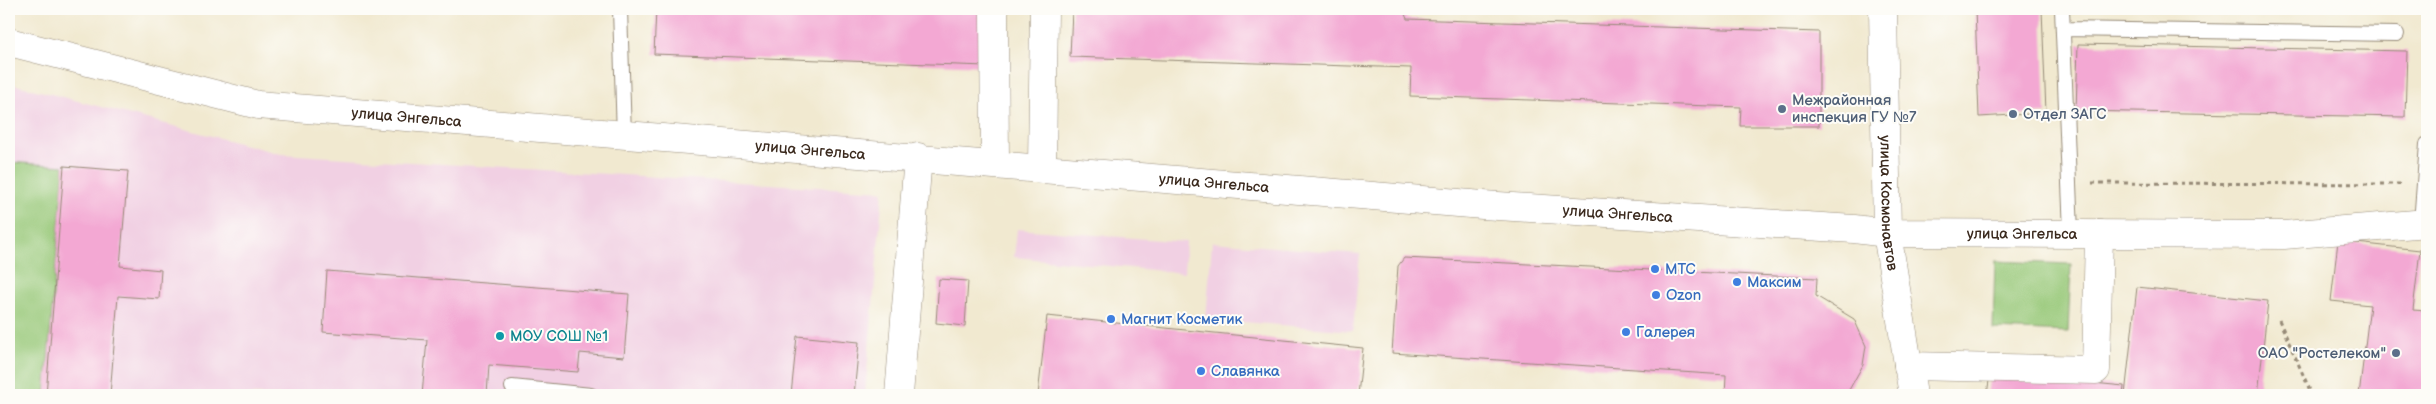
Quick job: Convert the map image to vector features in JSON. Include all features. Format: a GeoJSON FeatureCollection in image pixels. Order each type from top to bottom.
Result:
{"type":"FeatureCollection","features":[{"type":"Feature","properties":{"kind":"street"},"geometry":{"type":"LineString","coordinates":[[994,9],[995,164]]}},
{"type":"Feature","properties":{"kind":"street"},"geometry":{"type":"LineString","coordinates":[[1042,168],[1044,9]]}},
{"type":"Feature","properties":{"kind":"street","name":"улица Космонавтов"},"geometry":{"type":"LineString","coordinates":[[1883,9],[1887,233],[1913,395]]}},
{"type":"Feature","properties":{"kind":"street","name":"улица Энгельса"},"geometry":{"type":"LineString","coordinates":[[9,42],[258,105],[624,136],[918,157],[1473,204],[1854,229],[1887,233],[2284,235],[2424,223]]}},
{"type":"Feature","properties":{"kind":"street"},"geometry":{"type":"LineString","coordinates":[[899,395],[918,157]]}},
{"type":"Feature","properties":{"kind":"street"},"geometry":{"type":"LineString","coordinates":[[1908,366],[2096,370],[2099,234]]}},
{"type":"Feature","properties":{"kind":"lane"},"geometry":{"type":"LineString","coordinates":[[620,9],[624,136]]}},
{"type":"Feature","properties":{"kind":"lane"},"geometry":{"type":"LineString","coordinates":[[2062,9],[2071,233]]}},
{"type":"Feature","properties":{"kind":"lane"},"geometry":{"type":"LineString","coordinates":[[2063,29],[2397,34]]}},
{"type":"Feature","properties":{"kind":"lane"},"geometry":{"type":"LineString","coordinates":[[2424,223],[2427,144]]}},
{"type":"Feature","properties":{"kind":"lane"},"geometry":{"type":"LineString","coordinates":[[512,387],[591,395]]}},
{"type":"Feature","properties":{"kind":"path"},"geometry":{"type":"LineString","coordinates":[[2069,182],[2424,184]]}},
{"type":"Feature","properties":{"kind":"path"},"geometry":{"type":"LineString","coordinates":[[2279,320],[2312,395]]}},
{"type":"Feature","properties":{"kind":"shaded area"},"geometry":{"type":"Polygon","coordinates":[[[9,83],[281,154],[883,191],[865,395],[9,395],[9,83]]]}},
{"type":"Feature","properties":{"kind":"shaded area"},"geometry":{"type":"Polygon","coordinates":[[[1017,229],[1186,242],[1184,273],[1014,257],[1017,229]]]}},
{"type":"Feature","properties":{"kind":"shaded area"},"geometry":{"type":"Polygon","coordinates":[[[1212,242],[1360,254],[1353,331],[1206,319],[1212,242]]]}},
{"type":"Feature","properties":{"kind":"green space"},"geometry":{"type":"Polygon","coordinates":[[[9,162],[64,166],[45,395],[9,395],[9,162]]]}},
{"type":"Feature","properties":{"kind":"green space"},"geometry":{"type":"Polygon","coordinates":[[[1995,261],[2071,264],[2068,332],[1993,329],[1995,261]]]}},
{"type":"Feature","properties":{"kind":"building"},"geometry":{"type":"Polygon","coordinates":[[[656,9],[988,9],[986,66],[654,54],[656,9]]]}},
{"type":"Feature","properties":{"kind":"building"},"geometry":{"type":"Polygon","coordinates":[[[1072,9],[1403,9],[1407,19],[1819,32],[1819,126],[1740,126],[1741,107],[1410,96],[1411,68],[1070,57],[1072,9]]]}},
{"type":"Feature","properties":{"kind":"building"},"geometry":{"type":"Polygon","coordinates":[[[1975,9],[2042,9],[2046,113],[1979,117],[1975,9]]]}},
{"type":"Feature","properties":{"kind":"building"},"geometry":{"type":"Polygon","coordinates":[[[2078,44],[2407,51],[2405,117],[2076,111],[2078,44]]]}},
{"type":"Feature","properties":{"kind":"building"},"geometry":{"type":"Polygon","coordinates":[[[64,166],[128,171],[120,266],[161,270],[159,299],[118,296],[110,395],[46,395],[64,166]]]}},
{"type":"Feature","properties":{"kind":"building"},"geometry":{"type":"Polygon","coordinates":[[[2338,241],[2420,250],[2413,310],[2427,311],[2427,395],[2359,395],[2370,305],[2331,301],[2338,241]]]}},
{"type":"Feature","properties":{"kind":"building","name":"Галерея"},"geometry":{"type":"Polygon","coordinates":[[[1404,258],[1817,278],[1816,296],[1854,319],[1866,346],[1863,365],[1849,390],[1838,395],[1725,395],[1726,375],[1392,353],[1398,266],[1404,258]]]}},
{"type":"Feature","properties":{"kind":"building","name":"МОУ СОШ №1"},"geometry":{"type":"Polygon","coordinates":[[[327,271],[629,294],[624,357],[580,353],[578,372],[489,365],[487,395],[422,395],[427,340],[323,332],[327,271]]]}},
{"type":"Feature","properties":{"kind":"building"},"geometry":{"type":"Polygon","coordinates":[[[939,279],[968,281],[965,326],[936,323],[939,279]]]}},
{"type":"Feature","properties":{"kind":"building"},"geometry":{"type":"Polygon","coordinates":[[[2137,287],[2268,301],[2258,395],[2125,395],[2137,287]]]}},
{"type":"Feature","properties":{"kind":"building","name":"Славянка"},"geometry":{"type":"Polygon","coordinates":[[[1047,316],[1363,348],[1358,395],[1038,395],[1047,316]]]}},
{"type":"Feature","properties":{"kind":"building"},"geometry":{"type":"Polygon","coordinates":[[[797,336],[859,342],[854,395],[791,395],[797,336]]]}},
{"type":"Feature","properties":{"kind":"building"},"geometry":{"type":"Polygon","coordinates":[[[1990,373],[2124,386],[2123,395],[1987,395],[1990,373]]]}},
{"type":"Feature","properties":{"kind":"place","name":"Межрайонная инспекция ГУ №7"},"geometry":{"type":"Point","coordinates":[1782,109]}},
{"type":"Feature","properties":{"kind":"place","name":"Отдел ЗАГС"},"geometry":{"type":"Point","coordinates":[2013,114]}},
{"type":"Feature","properties":{"kind":"place","name":"МТС"},"geometry":{"type":"Point","coordinates":[1655,269]}},
{"type":"Feature","properties":{"kind":"place","name":"Максим"},"geometry":{"type":"Point","coordinates":[1737,282]}},
{"type":"Feature","properties":{"kind":"place","name":"Ozon"},"geometry":{"type":"Point","coordinates":[1656,295]}},
{"type":"Feature","properties":{"kind":"place","name":"Магнит Косметик"},"geometry":{"type":"Point","coordinates":[1111,319]}},
{"type":"Feature","properties":{"kind":"place","name":"Галерея"},"geometry":{"type":"Point","coordinates":[1626,332]}},
{"type":"Feature","properties":{"kind":"place","name":"МОУ СОШ №1"},"geometry":{"type":"Point","coordinates":[500,336]}},
{"type":"Feature","properties":{"kind":"place","name":"ОАО \"Ростелеком\""},"geometry":{"type":"Point","coordinates":[2396,353]}},
{"type":"Feature","properties":{"kind":"place","name":"Славянка"},"geometry":{"type":"Point","coordinates":[1201,371]}}]}
